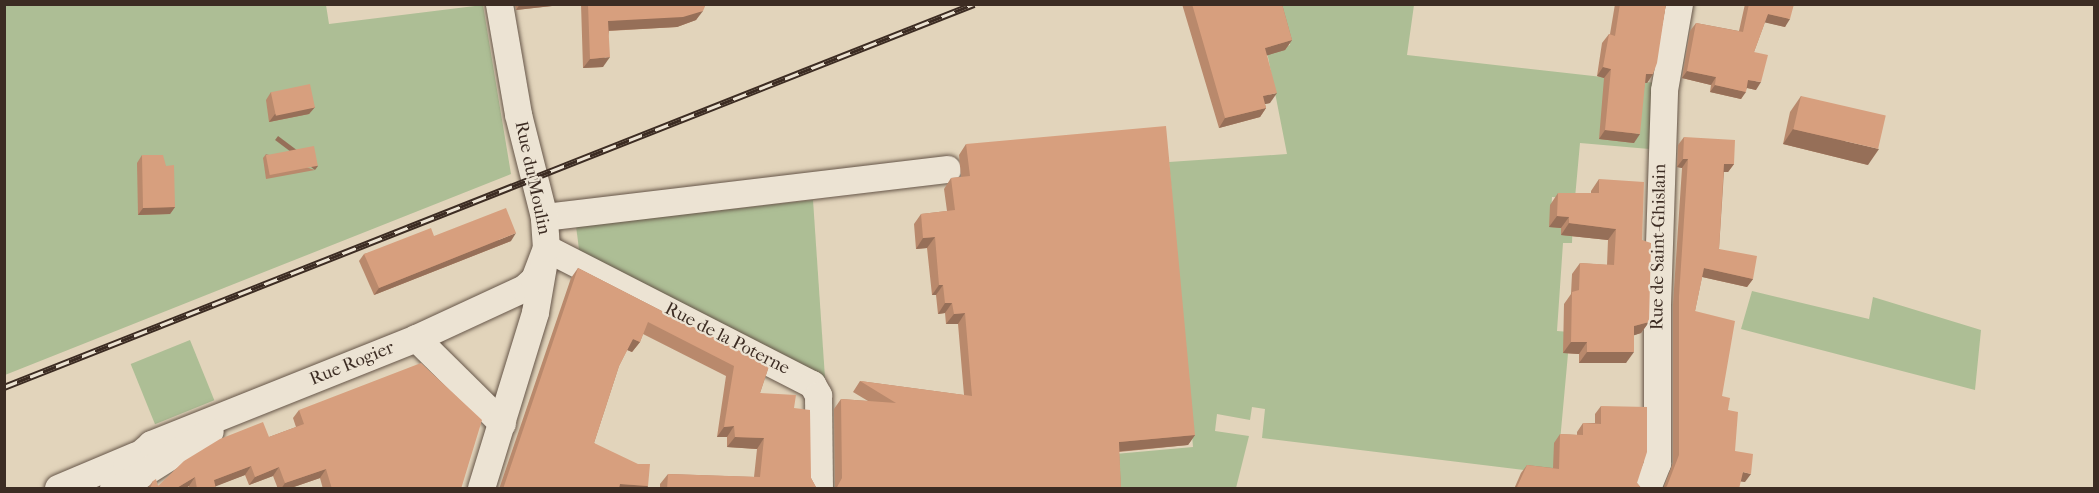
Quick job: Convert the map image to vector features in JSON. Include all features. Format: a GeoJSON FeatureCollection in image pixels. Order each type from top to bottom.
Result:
{"type":"FeatureCollection","features":[{"type":"Feature","properties":{"kind":"street","name":"Rue du Moulin"},"geometry":{"type":"LineString","coordinates":[[482,489],[535,312],[546,248],[544,217],[518,114],[499,4]]}},
{"type":"Feature","properties":{"kind":"street","name":"Rue de Saint-Ghislain"},"geometry":{"type":"LineString","coordinates":[[1647,489],[1657,464],[1657,304],[1664,90],[1679,4]]}},
{"type":"Feature","properties":{"kind":"street"},"geometry":{"type":"LineString","coordinates":[[544,217],[947,169]]}},
{"type":"Feature","properties":{"kind":"street","name":"Rue Rogier"},"geometry":{"type":"LineString","coordinates":[[58,489],[137,454],[167,436],[416,339],[524,288],[534,279],[546,248]]}},
{"type":"Feature","properties":{"kind":"street","name":"Rue de la Poterne"},"geometry":{"type":"LineString","coordinates":[[546,248],[812,384],[818,394],[819,489]]}},
{"type":"Feature","properties":{"kind":"street"},"geometry":{"type":"LineString","coordinates":[[416,339],[502,423]]}},
{"type":"Feature","properties":{"kind":"street"},"geometry":{"type":"LineString","coordinates":[[118,489],[162,463],[234,411]]}},
{"type":"Feature","properties":{"kind":"street"},"geometry":{"type":"LineString","coordinates":[[113,489],[137,454]]}},
{"type":"Feature","properties":{"kind":"green space"},"geometry":{"type":"Polygon","coordinates":[[[4,5],[326,5],[329,24],[483,5],[511,174],[5,375],[4,5]]]}},
{"type":"Feature","properties":{"kind":"green space"},"geometry":{"type":"Polygon","coordinates":[[[1278,5],[1414,5],[1407,55],[1665,84],[1661,150],[1580,143],[1575,198],[1552,197],[1551,214],[1573,216],[1572,243],[1563,243],[1557,331],[1570,332],[1557,474],[1262,438],[1265,409],[1252,407],[1250,420],[1217,414],[1215,431],[1249,436],[1236,488],[1116,488],[1115,454],[1193,447],[1169,162],[1287,154],[1267,52],[1290,45],[1278,5]]]}},
{"type":"Feature","properties":{"kind":"green space"},"geometry":{"type":"Polygon","coordinates":[[[813,200],[825,378],[580,257],[576,226],[813,200]]]}},
{"type":"Feature","properties":{"kind":"green space"},"geometry":{"type":"Polygon","coordinates":[[[1752,291],[1869,319],[1873,297],[1981,330],[1975,390],[1741,329],[1752,291]]]}},
{"type":"Feature","properties":{"kind":"green space"},"geometry":{"type":"Polygon","coordinates":[[[190,340],[214,400],[155,424],[131,364],[190,340]]]}},
{"type":"Feature","properties":{"kind":"building"},"geometry":{"type":"Polygon","coordinates":[[[588,4],[706,4],[703,11],[683,17],[608,21],[610,57],[590,59],[588,4]]]}},
{"type":"Feature","properties":{"kind":"building"},"geometry":{"type":"Polygon","coordinates":[[[1192,4],[1282,4],[1292,40],[1265,48],[1277,93],[1263,96],[1266,108],[1225,118],[1192,4]]]}},
{"type":"Feature","properties":{"kind":"building"},"geometry":{"type":"Polygon","coordinates":[[[1620,4],[1666,4],[1657,63],[1653,74],[1646,74],[1640,134],[1605,130],[1611,69],[1603,67],[1609,34],[1615,36],[1620,4]]]}},
{"type":"Feature","properties":{"kind":"building"},"geometry":{"type":"Polygon","coordinates":[[[1749,4],[1794,4],[1790,19],[1768,14],[1754,52],[1768,55],[1761,82],[1748,80],[1746,92],[1715,85],[1716,77],[1687,71],[1696,23],[1743,32],[1749,4]]]}},
{"type":"Feature","properties":{"kind":"building"},"geometry":{"type":"Polygon","coordinates":[[[310,84],[315,107],[276,116],[271,92],[310,84]]]}},
{"type":"Feature","properties":{"kind":"building"},"geometry":{"type":"Polygon","coordinates":[[[1801,96],[1886,116],[1878,149],[1793,129],[1801,96]]]}},
{"type":"Feature","properties":{"kind":"building"},"geometry":{"type":"Polygon","coordinates":[[[1166,126],[1195,435],[1119,442],[1121,489],[836,489],[842,478],[841,399],[896,403],[860,381],[972,396],[965,313],[954,314],[952,303],[945,303],[943,285],[939,285],[935,237],[923,238],[921,214],[955,210],[951,178],[970,176],[966,144],[1166,126]]]}},
{"type":"Feature","properties":{"kind":"building"},"geometry":{"type":"Polygon","coordinates":[[[1684,137],[1735,140],[1734,164],[1724,164],[1719,249],[1757,256],[1753,279],[1704,268],[1695,311],[1735,321],[1722,396],[1730,398],[1728,410],[1738,412],[1735,451],[1753,454],[1751,474],[1743,472],[1739,489],[1664,489],[1679,455],[1679,296],[1688,159],[1683,159],[1684,137]]]}},
{"type":"Feature","properties":{"kind":"building"},"geometry":{"type":"Polygon","coordinates":[[[314,146],[318,166],[270,175],[266,155],[314,146]]]}},
{"type":"Feature","properties":{"kind":"building"},"geometry":{"type":"Polygon","coordinates":[[[142,155],[163,155],[166,166],[174,165],[175,207],[143,208],[142,155]]]}},
{"type":"Feature","properties":{"kind":"building"},"geometry":{"type":"Polygon","coordinates":[[[1599,179],[1644,182],[1642,240],[1651,243],[1649,322],[1634,326],[1634,352],[1587,352],[1587,342],[1571,342],[1572,292],[1579,290],[1580,263],[1614,265],[1616,229],[1569,223],[1569,217],[1557,216],[1558,193],[1599,193],[1599,179]]]}},
{"type":"Feature","properties":{"kind":"building"},"geometry":{"type":"Polygon","coordinates":[[[506,208],[516,233],[379,288],[364,254],[431,228],[434,236],[506,208]]]}},
{"type":"Feature","properties":{"kind":"building"},"geometry":{"type":"Polygon","coordinates":[[[578,268],[769,366],[760,393],[796,395],[794,408],[810,410],[811,478],[817,489],[667,489],[668,474],[760,477],[764,438],[735,437],[734,426],[724,427],[734,366],[648,322],[640,342],[633,339],[619,366],[594,443],[638,464],[650,464],[648,486],[620,484],[619,489],[503,489],[578,268]]]}},
{"type":"Feature","properties":{"kind":"building"},"geometry":{"type":"Polygon","coordinates":[[[421,363],[482,420],[461,489],[332,489],[326,469],[285,483],[279,467],[255,477],[251,466],[214,480],[216,489],[197,489],[195,477],[175,489],[150,489],[153,481],[156,479],[158,486],[184,461],[220,439],[263,422],[269,437],[304,424],[299,410],[421,363]]]}},
{"type":"Feature","properties":{"kind":"building"},"geometry":{"type":"Polygon","coordinates":[[[1601,406],[1647,407],[1647,452],[1637,483],[1642,489],[1520,489],[1517,487],[1527,465],[1559,469],[1560,434],[1583,435],[1583,423],[1601,424],[1601,406]]]}},
{"type":"Feature","properties":{"kind":"railway"},"geometry":{"type":"LineString","coordinates":[[4,387],[974,4]]}}]}
